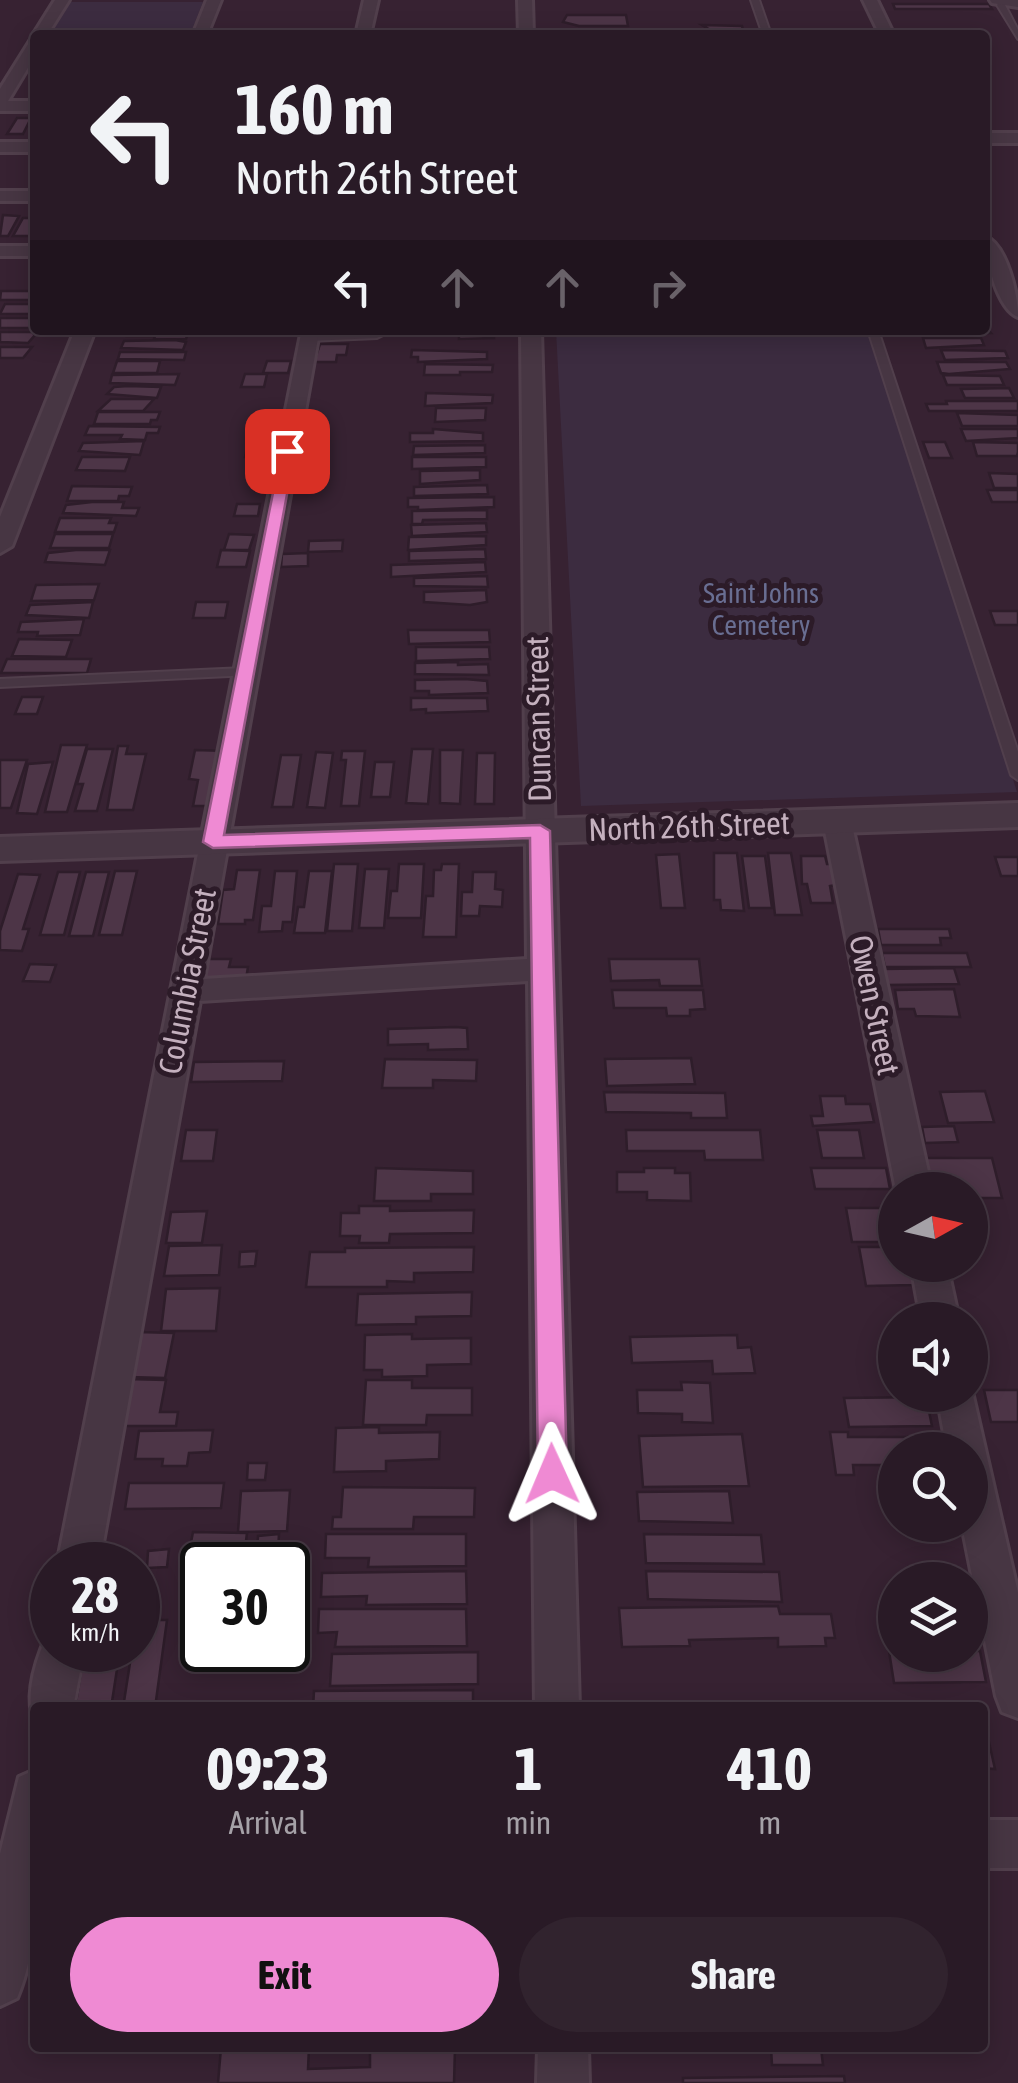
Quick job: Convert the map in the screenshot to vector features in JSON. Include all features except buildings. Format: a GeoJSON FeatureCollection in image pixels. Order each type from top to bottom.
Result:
{"type":"FeatureCollection","features":[{"type":"Feature","properties":{"kind":"street"},"geometry":{"type":"LineString","coordinates":[[43,30],[62,0]]}},
{"type":"Feature","properties":{"kind":"street"},"geometry":{"type":"LineString","coordinates":[[202,30],[214,0]]}},
{"type":"Feature","properties":{"kind":"street"},"geometry":{"type":"LineString","coordinates":[[364,30],[370,0]]}},
{"type":"Feature","properties":{"kind":"street"},"geometry":{"type":"LineString","coordinates":[[525,0],[526,30]]}},
{"type":"Feature","properties":{"kind":"street"},"geometry":{"type":"LineString","coordinates":[[870,0],[885,30]]}},
{"type":"Feature","properties":{"kind":"street"},"geometry":{"type":"LineString","coordinates":[[1000,0],[1018,3]]}},
{"type":"Feature","properties":{"kind":"street"},"geometry":{"type":"LineString","coordinates":[[30,53],[0,104],[30,106]]}},
{"type":"Feature","properties":{"kind":"street"},"geometry":{"type":"LineString","coordinates":[[990,138],[1018,138]]}},
{"type":"Feature","properties":{"kind":"street"},"geometry":{"type":"LineString","coordinates":[[0,147],[30,147]]}},
{"type":"Feature","properties":{"kind":"street"},"geometry":{"type":"LineString","coordinates":[[0,196],[30,196]]}},
{"type":"Feature","properties":{"kind":"street"},"geometry":{"type":"LineString","coordinates":[[990,251],[1018,310]]}},
{"type":"Feature","properties":{"kind":"street"},"geometry":{"type":"LineString","coordinates":[[0,252],[30,252]]}},
{"type":"Feature","properties":{"kind":"street"},"geometry":{"type":"LineString","coordinates":[[0,546],[83,335]]}},
{"type":"Feature","properties":{"kind":"street","name":"Duncan Street"},"geometry":{"type":"LineString","coordinates":[[531,335],[557,1702]]}},
{"type":"Feature","properties":{"kind":"street","name":"Columbia Street"},"geometry":{"type":"LineString","coordinates":[[82,1542],[308,338]]}},
{"type":"Feature","properties":{"kind":"street","name":"North 26th Street"},"geometry":{"type":"LineString","coordinates":[[0,849],[1018,814]]}},
{"type":"Feature","properties":{"kind":"street","name":"Owen Street"},"geometry":{"type":"LineString","coordinates":[[837,821],[910,1172]]}},
{"type":"Feature","properties":{"kind":"street"},"geometry":{"type":"LineString","coordinates":[[185,991],[544,969]]}},
{"type":"Feature","properties":{"kind":"street"},"geometry":{"type":"LineString","coordinates":[[986,1542],[1018,1696]]}},
{"type":"Feature","properties":{"kind":"street"},"geometry":{"type":"LineString","coordinates":[[52,1702],[58,1672]]}},
{"type":"Feature","properties":{"kind":"street"},"geometry":{"type":"LineString","coordinates":[[0,1981],[20,1850],[30,1812]]}},
{"type":"Feature","properties":{"kind":"street"},"geometry":{"type":"LineString","coordinates":[[988,1844],[1018,1844]]}},
{"type":"Feature","properties":{"kind":"street"},"geometry":{"type":"LineString","coordinates":[[563,2052],[563,2083]]}},
{"type":"Feature","properties":{"kind":"lane"},"geometry":{"type":"LineString","coordinates":[[755,0],[764,30]]}},
{"type":"Feature","properties":{"kind":"lane"},"geometry":{"type":"LineString","coordinates":[[1000,0],[1018,38]]}},
{"type":"Feature","properties":{"kind":"lane"},"geometry":{"type":"LineString","coordinates":[[308,338],[377,335]]}},
{"type":"Feature","properties":{"kind":"lane"},"geometry":{"type":"LineString","coordinates":[[874,335],[1018,774]]}},
{"type":"Feature","properties":{"kind":"lane"},"geometry":{"type":"LineString","coordinates":[[0,683],[246,672]]}},
{"type":"Feature","properties":{"kind":"green space"},"geometry":{"type":"Polygon","coordinates":[[[68,2],[203,2],[192,30],[50,30],[68,2]]]}},
{"type":"Feature","properties":{"kind":"green space","name":"Saint Johns Cemetery"},"geometry":{"type":"Polygon","coordinates":[[[556,335],[872,335],[1017,792],[581,806],[556,335]]]}},
{"type":"Feature","properties":{"kind":"route"},"geometry":{"type":"LineString","coordinates":[[287,451],[213,842],[540,831],[552,1474]]}}]}
